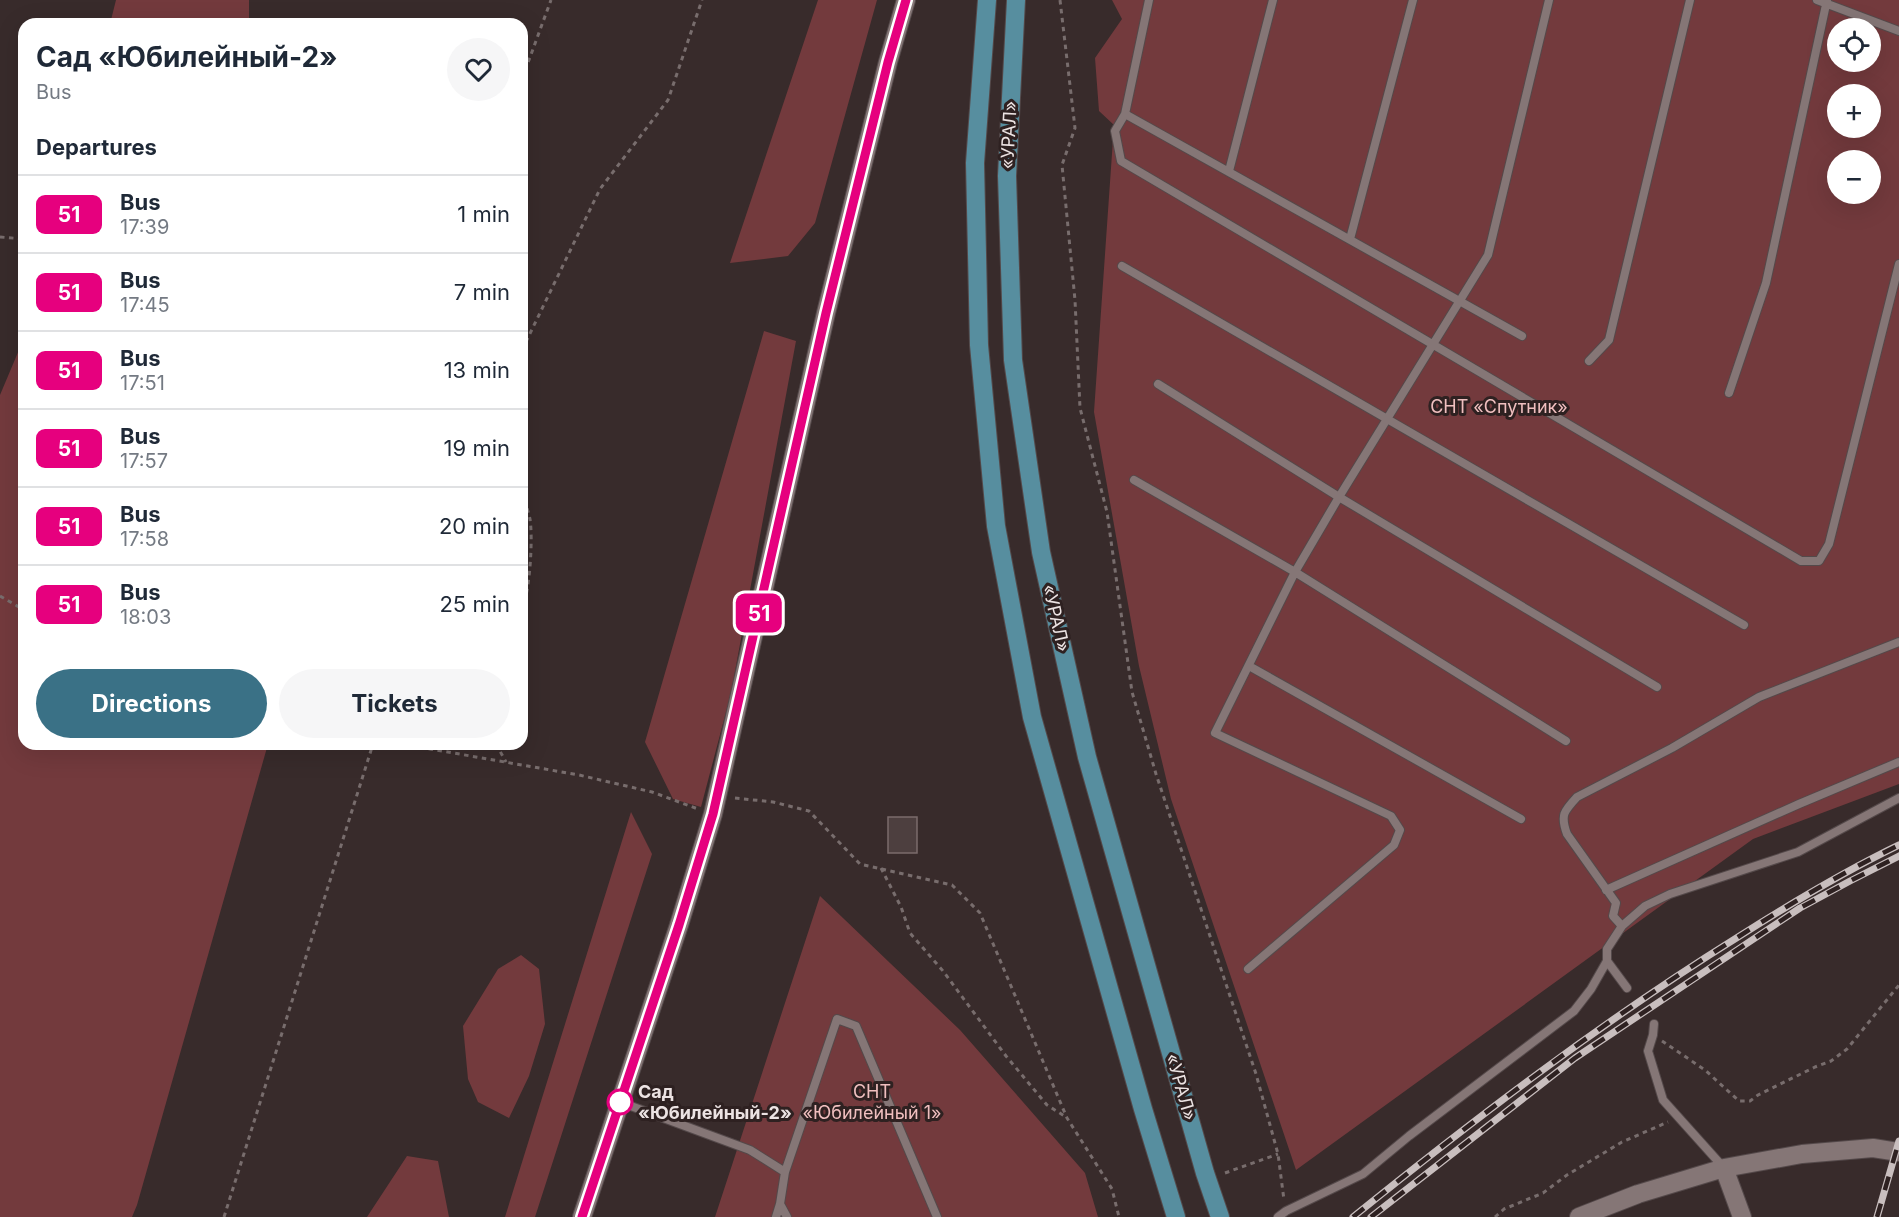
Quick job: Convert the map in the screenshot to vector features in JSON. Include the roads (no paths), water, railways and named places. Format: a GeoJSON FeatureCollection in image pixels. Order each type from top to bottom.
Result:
{"type":"FeatureCollection","features":[{"type":"Feature","properties":{"kind":"main road"},"geometry":{"type":"LineString","coordinates":[[582,1217],[679,925],[718,796],[826,313],[888,62],[906,0]]}},
{"type":"Feature","properties":{"kind":"main road","name":"«УРАЛ»"},"geometry":{"type":"LineString","coordinates":[[987,0],[976,174],[979,345],[996,526],[1032,717],[1176,1217]]}},
{"type":"Feature","properties":{"kind":"main road","name":"«УРАЛ»"},"geometry":{"type":"LineString","coordinates":[[1016,0],[1007,176],[1013,360],[1041,552],[1087,757],[1205,1173],[1220,1217]]}},
{"type":"Feature","properties":{"kind":"main road"},"geometry":{"type":"LineString","coordinates":[[1579,1217],[1638,1194],[1724,1168],[1802,1154],[1874,1148],[1899,1152]]}},
{"type":"Feature","properties":{"kind":"main road"},"geometry":{"type":"LineString","coordinates":[[1724,1168],[1742,1217]]}},
{"type":"Feature","properties":{"kind":"lane"},"geometry":{"type":"LineString","coordinates":[[1149,0],[1125,114],[1115,131],[1121,161],[1801,561],[1819,561],[1829,543],[1899,264]]}},
{"type":"Feature","properties":{"kind":"lane"},"geometry":{"type":"LineString","coordinates":[[1229,171],[1274,0]]}},
{"type":"Feature","properties":{"kind":"lane"},"geometry":{"type":"LineString","coordinates":[[1350,239],[1413,0]]}},
{"type":"Feature","properties":{"kind":"lane"},"geometry":{"type":"LineString","coordinates":[[1248,969],[1394,845],[1400,830],[1391,816],[1215,733],[1295,572],[1386,419],[1488,255],[1550,0]]}},
{"type":"Feature","properties":{"kind":"lane"},"geometry":{"type":"LineString","coordinates":[[1589,361],[1610,340],[1690,0]]}},
{"type":"Feature","properties":{"kind":"lane"},"geometry":{"type":"LineString","coordinates":[[1729,393],[1766,283],[1823,1],[1899,32]]}},
{"type":"Feature","properties":{"kind":"lane"},"geometry":{"type":"LineString","coordinates":[[1125,114],[1522,336]]}},
{"type":"Feature","properties":{"kind":"lane"},"geometry":{"type":"LineString","coordinates":[[1122,266],[1744,625]]}},
{"type":"Feature","properties":{"kind":"lane"},"geometry":{"type":"LineString","coordinates":[[1158,384],[1339,497],[1657,687]]}},
{"type":"Feature","properties":{"kind":"lane"},"geometry":{"type":"LineString","coordinates":[[1134,480],[1295,572],[1566,741]]}},
{"type":"Feature","properties":{"kind":"lane"},"geometry":{"type":"LineString","coordinates":[[1622,926],[1613,916],[1616,903],[1567,834],[1563,822],[1565,809],[1578,797],[1672,748],[1759,697],[1899,642]]}},
{"type":"Feature","properties":{"kind":"lane"},"geometry":{"type":"LineString","coordinates":[[1249,666],[1521,819]]}},
{"type":"Feature","properties":{"kind":"lane"},"geometry":{"type":"LineString","coordinates":[[1606,890],[1899,762]]}},
{"type":"Feature","properties":{"kind":"lane"},"geometry":{"type":"LineString","coordinates":[[1278,1217],[1363,1174],[1417,1129],[1574,1011],[1591,989],[1607,961],[1607,949],[1622,926],[1645,906],[1670,894],[1798,852],[1899,798]]}},
{"type":"Feature","properties":{"kind":"lane"},"geometry":{"type":"LineString","coordinates":[[1607,961],[1628,988]]}},
{"type":"Feature","properties":{"kind":"lane"},"geometry":{"type":"LineString","coordinates":[[776,1217],[785,1172],[837,1019],[855,1026],[936,1217]]}},
{"type":"Feature","properties":{"kind":"lane"},"geometry":{"type":"LineString","coordinates":[[1654,1024],[1648,1051],[1663,1100],[1724,1168]]}},
{"type":"Feature","properties":{"kind":"lane"},"geometry":{"type":"LineString","coordinates":[[620,1102],[750,1150],[785,1172]]}},
{"type":"Feature","properties":{"kind":"lane"},"geometry":{"type":"LineString","coordinates":[[780,1204],[787,1217]]}},
{"type":"Feature","properties":{"kind":"railway"},"geometry":{"type":"LineString","coordinates":[[1353,1217],[1541,1071],[1638,1002],[1797,901],[1899,845]]}},
{"type":"Feature","properties":{"kind":"railway"},"geometry":{"type":"LineString","coordinates":[[1371,1217],[1575,1058],[1800,908],[1899,856]]}},
{"type":"Feature","properties":{"kind":"railway"},"geometry":{"type":"LineString","coordinates":[[1877,1217],[1899,1141]]}},
{"type":"Feature","properties":{"kind":"place","name":"Сад «Юбилейный-2»"},"geometry":{"type":"Point","coordinates":[620,1102]}},
{"type":"Feature","properties":{"kind":"park label","name":"СНТ «Спутник»"},"geometry":{"type":"Point","coordinates":[1499,407]}},
{"type":"Feature","properties":{"kind":"park label","name":"СНТ «Юбилейный 1»"},"geometry":{"type":"Point","coordinates":[872,1102]}}]}
